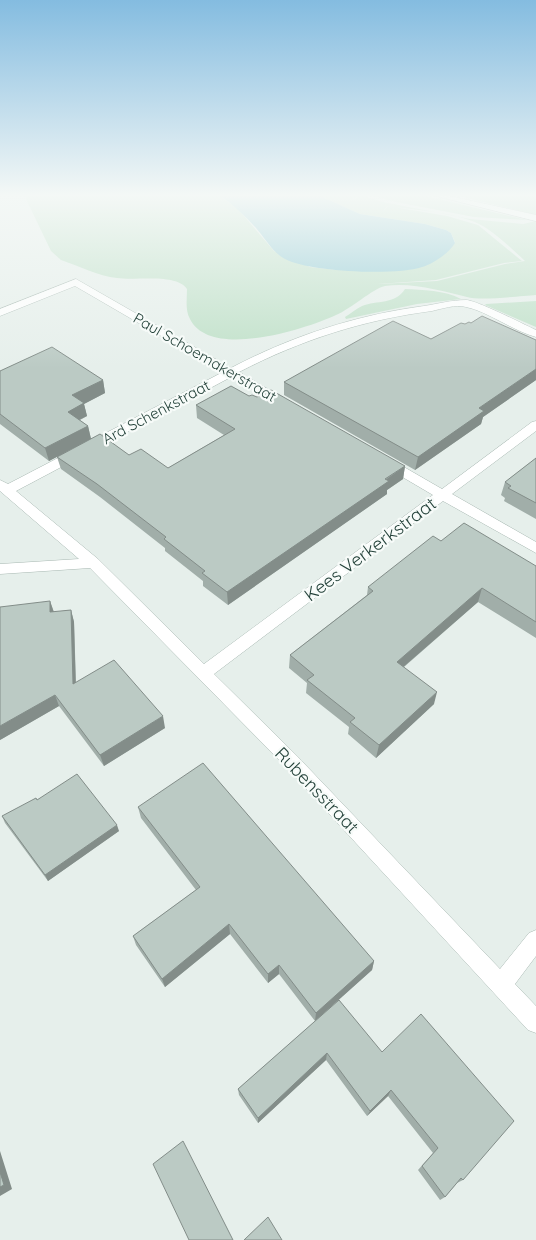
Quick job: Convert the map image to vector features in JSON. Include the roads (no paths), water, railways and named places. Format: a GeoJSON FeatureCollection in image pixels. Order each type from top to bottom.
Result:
{"type":"FeatureCollection","features":[{"type":"Feature","properties":{"kind":"street","name":"Paul Schoemakerstraat"},"geometry":{"type":"LineString","coordinates":[[0,313],[76,282],[293,408]]}},
{"type":"Feature","properties":{"kind":"street","name":"Ard Schenkstraat"},"geometry":{"type":"LineString","coordinates":[[4,487],[270,352],[340,326],[392,313],[466,303],[536,334]]}},
{"type":"Feature","properties":{"kind":"street","name":"Kees Verkerkstraat"},"geometry":{"type":"LineString","coordinates":[[203,673],[536,425]]}},
{"type":"Feature","properties":{"kind":"street"},"geometry":{"type":"LineString","coordinates":[[377,456],[536,548]]}},
{"type":"Feature","properties":{"kind":"street","name":"Rubensstraat"},"geometry":{"type":"LineString","coordinates":[[4,487],[93,563],[203,673],[298,769],[536,1022]]}},
{"type":"Feature","properties":{"kind":"street"},"geometry":{"type":"LineString","coordinates":[[0,569],[93,563]]}},
{"type":"Feature","properties":{"kind":"street"},"geometry":{"type":"LineString","coordinates":[[501,985],[536,940]]}},
{"type":"Feature","properties":{"kind":"water"},"geometry":{"type":"Polygon","coordinates":[[[277,253],[447,253],[426,266],[409,270],[373,272],[313,267],[280,256],[277,253]]]}}]}
